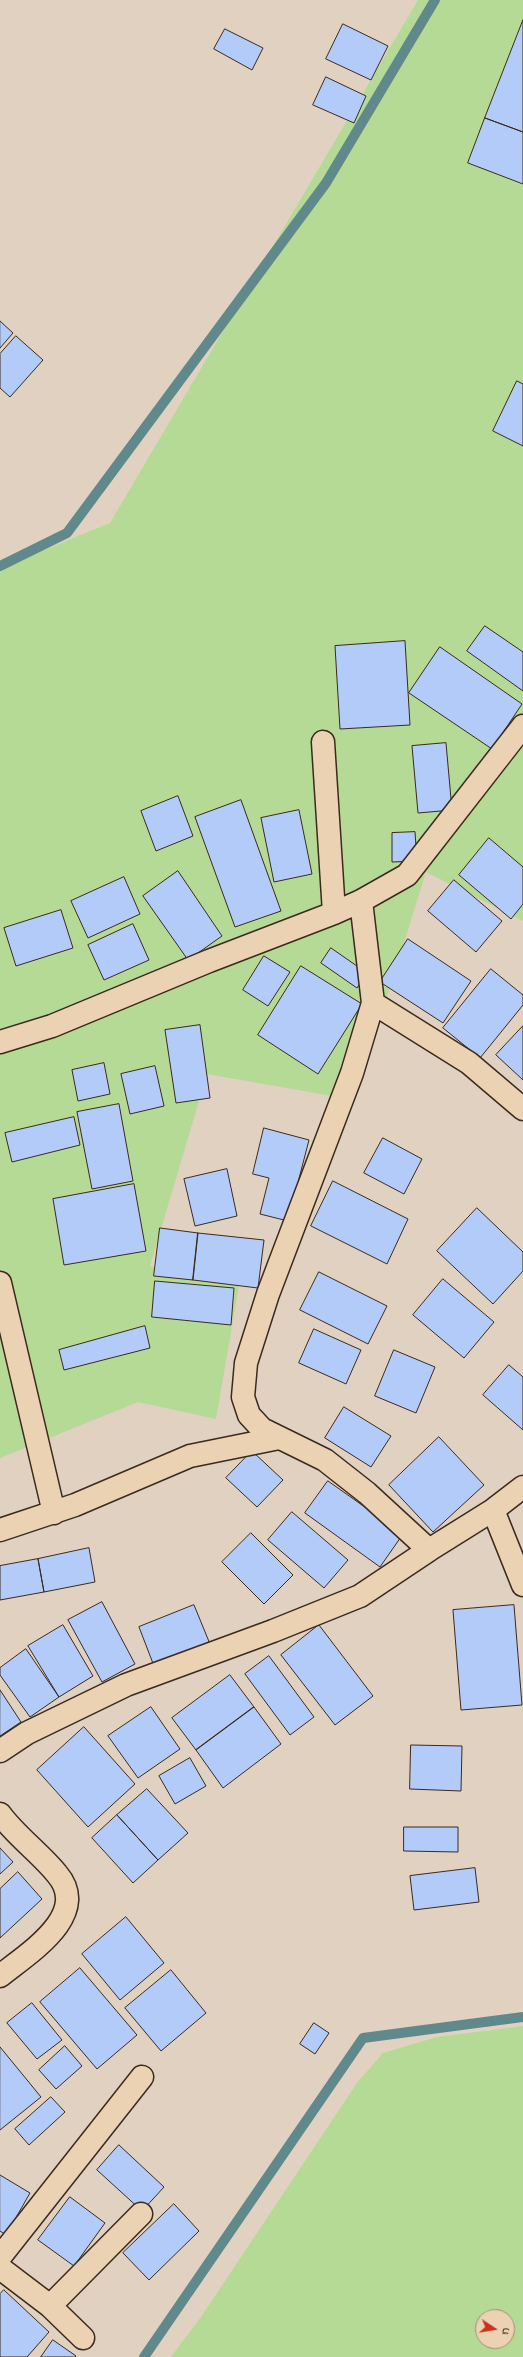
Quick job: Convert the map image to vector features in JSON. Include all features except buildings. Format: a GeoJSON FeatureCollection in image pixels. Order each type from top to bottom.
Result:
{"type":"FeatureCollection","features":[{"type":"Feature","properties":{"kind":"street"},"geometry":{"type":"LineString","coordinates":[[0,1042],[52,1026],[209,961],[334,913],[361,901],[407,875],[523,726]]}},
{"type":"Feature","properties":{"kind":"street"},"geometry":{"type":"LineString","coordinates":[[323,742],[334,913]]}},
{"type":"Feature","properties":{"kind":"street"},"geometry":{"type":"LineString","coordinates":[[361,901],[373,1003],[352,1073],[268,1294],[246,1363],[243,1397],[249,1415],[262,1429],[325,1460],[367,1493],[429,1550]]}},
{"type":"Feature","properties":{"kind":"street"},"geometry":{"type":"LineString","coordinates":[[373,1003],[469,1063],[523,1109]]}},
{"type":"Feature","properties":{"kind":"street"},"geometry":{"type":"LineString","coordinates":[[0,1283],[54,1512]]}},
{"type":"Feature","properties":{"kind":"street"},"geometry":{"type":"LineString","coordinates":[[0,1530],[54,1512],[190,1456],[279,1438]]}},
{"type":"Feature","properties":{"kind":"street"},"geometry":{"type":"LineString","coordinates":[[0,1751],[27,1733],[126,1684],[273,1631],[360,1596],[493,1510],[523,1487]]}},
{"type":"Feature","properties":{"kind":"street"},"geometry":{"type":"LineString","coordinates":[[493,1510],[523,1585]]}},
{"type":"Feature","properties":{"kind":"street"},"geometry":{"type":"LineString","coordinates":[[0,1814],[58,1875],[67,1895],[66,1909],[60,1921],[48,1938],[0,1976]]}},
{"type":"Feature","properties":{"kind":"street"},"geometry":{"type":"LineString","coordinates":[[0,2257],[142,2077]]}},
{"type":"Feature","properties":{"kind":"street"},"geometry":{"type":"LineString","coordinates":[[50,2306],[141,2214]]}},
{"type":"Feature","properties":{"kind":"street"},"geometry":{"type":"LineString","coordinates":[[0,2268],[50,2306],[84,2338]]}},
{"type":"Feature","properties":{"kind":"green space"},"geometry":{"type":"Polygon","coordinates":[[[418,0],[523,0],[523,921],[426,872],[355,1100],[207,1074],[150,1266],[239,1286],[216,1419],[138,1402],[0,1458],[0,568],[110,523],[418,0]]]}},
{"type":"Feature","properties":{"kind":"green space"},"geometry":{"type":"Polygon","coordinates":[[[523,2026],[523,2357],[171,2357],[201,2317],[357,2083],[383,2053],[437,2037],[523,2026]]]}},
{"type":"Feature","properties":{"kind":"waterway"},"geometry":{"type":"LineString","coordinates":[[0,566],[67,533],[326,183],[435,0]]}},
{"type":"Feature","properties":{"kind":"waterway"},"geometry":{"type":"LineString","coordinates":[[144,2357],[363,2038],[523,2017]]}}]}
